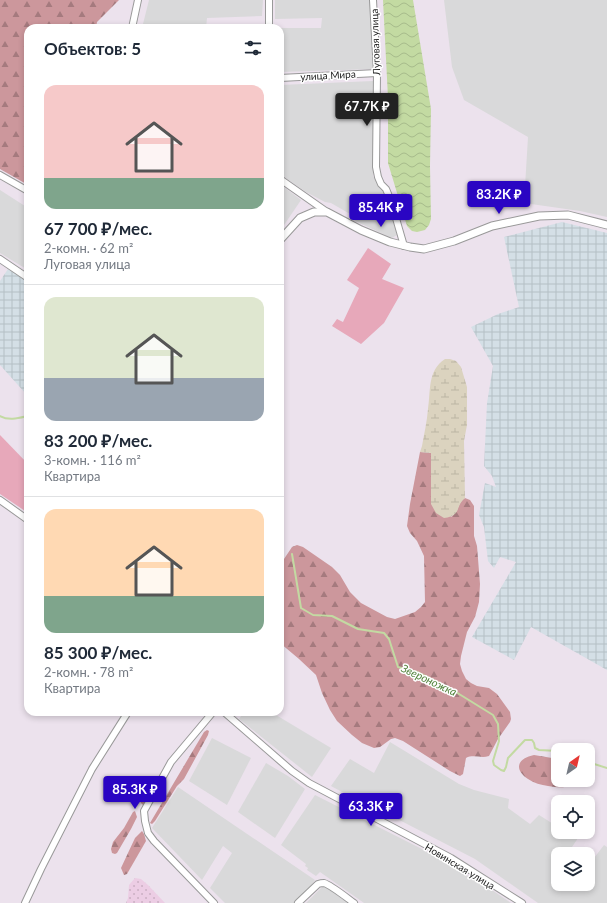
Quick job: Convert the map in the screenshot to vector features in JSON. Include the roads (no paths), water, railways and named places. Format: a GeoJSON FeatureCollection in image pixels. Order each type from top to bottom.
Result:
{"type":"FeatureCollection","features":[{"type":"Feature","properties":{"kind":"street"},"geometry":{"type":"LineString","coordinates":[[133,24],[138,0]]}},
{"type":"Feature","properties":{"kind":"street"},"geometry":{"type":"LineString","coordinates":[[269,0],[269,24]]}},
{"type":"Feature","properties":{"kind":"street","name":"Луговая улица"},"geometry":{"type":"LineString","coordinates":[[374,0],[377,73],[376,167],[381,184],[386,189],[391,201],[404,246]]}},
{"type":"Feature","properties":{"kind":"street","name":"улица Мира"},"geometry":{"type":"LineString","coordinates":[[284,78],[377,73]]}},
{"type":"Feature","properties":{"kind":"street"},"geometry":{"type":"LineString","coordinates":[[0,175],[24,189]]}},
{"type":"Feature","properties":{"kind":"street"},"geometry":{"type":"LineString","coordinates":[[284,182],[327,212],[361,230],[390,242],[424,249],[454,241],[492,226],[539,216],[568,215],[607,225]]}},
{"type":"Feature","properties":{"kind":"street"},"geometry":{"type":"LineString","coordinates":[[284,236],[300,218],[314,212],[327,212]]}},
{"type":"Feature","properties":{"kind":"street"},"geometry":{"type":"LineString","coordinates":[[0,259],[24,275]]}},
{"type":"Feature","properties":{"kind":"street"},"geometry":{"type":"LineString","coordinates":[[0,500],[24,517]]}},
{"type":"Feature","properties":{"kind":"street"},"geometry":{"type":"LineString","coordinates":[[25,903],[40,869],[92,768],[125,716]]}},
{"type":"Feature","properties":{"kind":"street"},"geometry":{"type":"LineString","coordinates":[[210,716],[171,762],[144,811],[148,833],[154,842],[214,903]]}},
{"type":"Feature","properties":{"kind":"street","name":"Новинская улица"},"geometry":{"type":"LineString","coordinates":[[229,716],[292,771],[309,783],[451,858],[522,903]]}},
{"type":"Feature","properties":{"kind":"street"},"geometry":{"type":"LineString","coordinates":[[298,903],[318,884],[321,883],[326,883],[354,903]]}},
{"type":"Feature","properties":{"kind":"water"},"geometry":{"type":"Polygon","coordinates":[[[383,0],[413,0],[431,109],[431,219],[425,230],[417,232],[412,231],[407,226],[388,163],[388,98],[383,0]]]}},
{"type":"Feature","properties":{"kind":"waterway","name":"Звероножка"},"geometry":{"type":"LineString","coordinates":[[0,416],[10,419],[24,417]]}},
{"type":"Feature","properties":{"kind":"waterway","name":"Звероножка"},"geometry":{"type":"LineString","coordinates":[[292,554],[301,608],[313,615],[332,616],[358,629],[384,633],[389,639],[398,667],[417,672],[451,689],[493,715],[498,724],[499,741],[493,761],[494,765],[504,771],[508,758],[525,740],[532,740],[535,748],[539,750],[551,751]]}},
{"type":"Feature","properties":{"kind":"waterway","name":"Звероножка"},"geometry":{"type":"LineString","coordinates":[[595,764],[607,768]]}}]}
